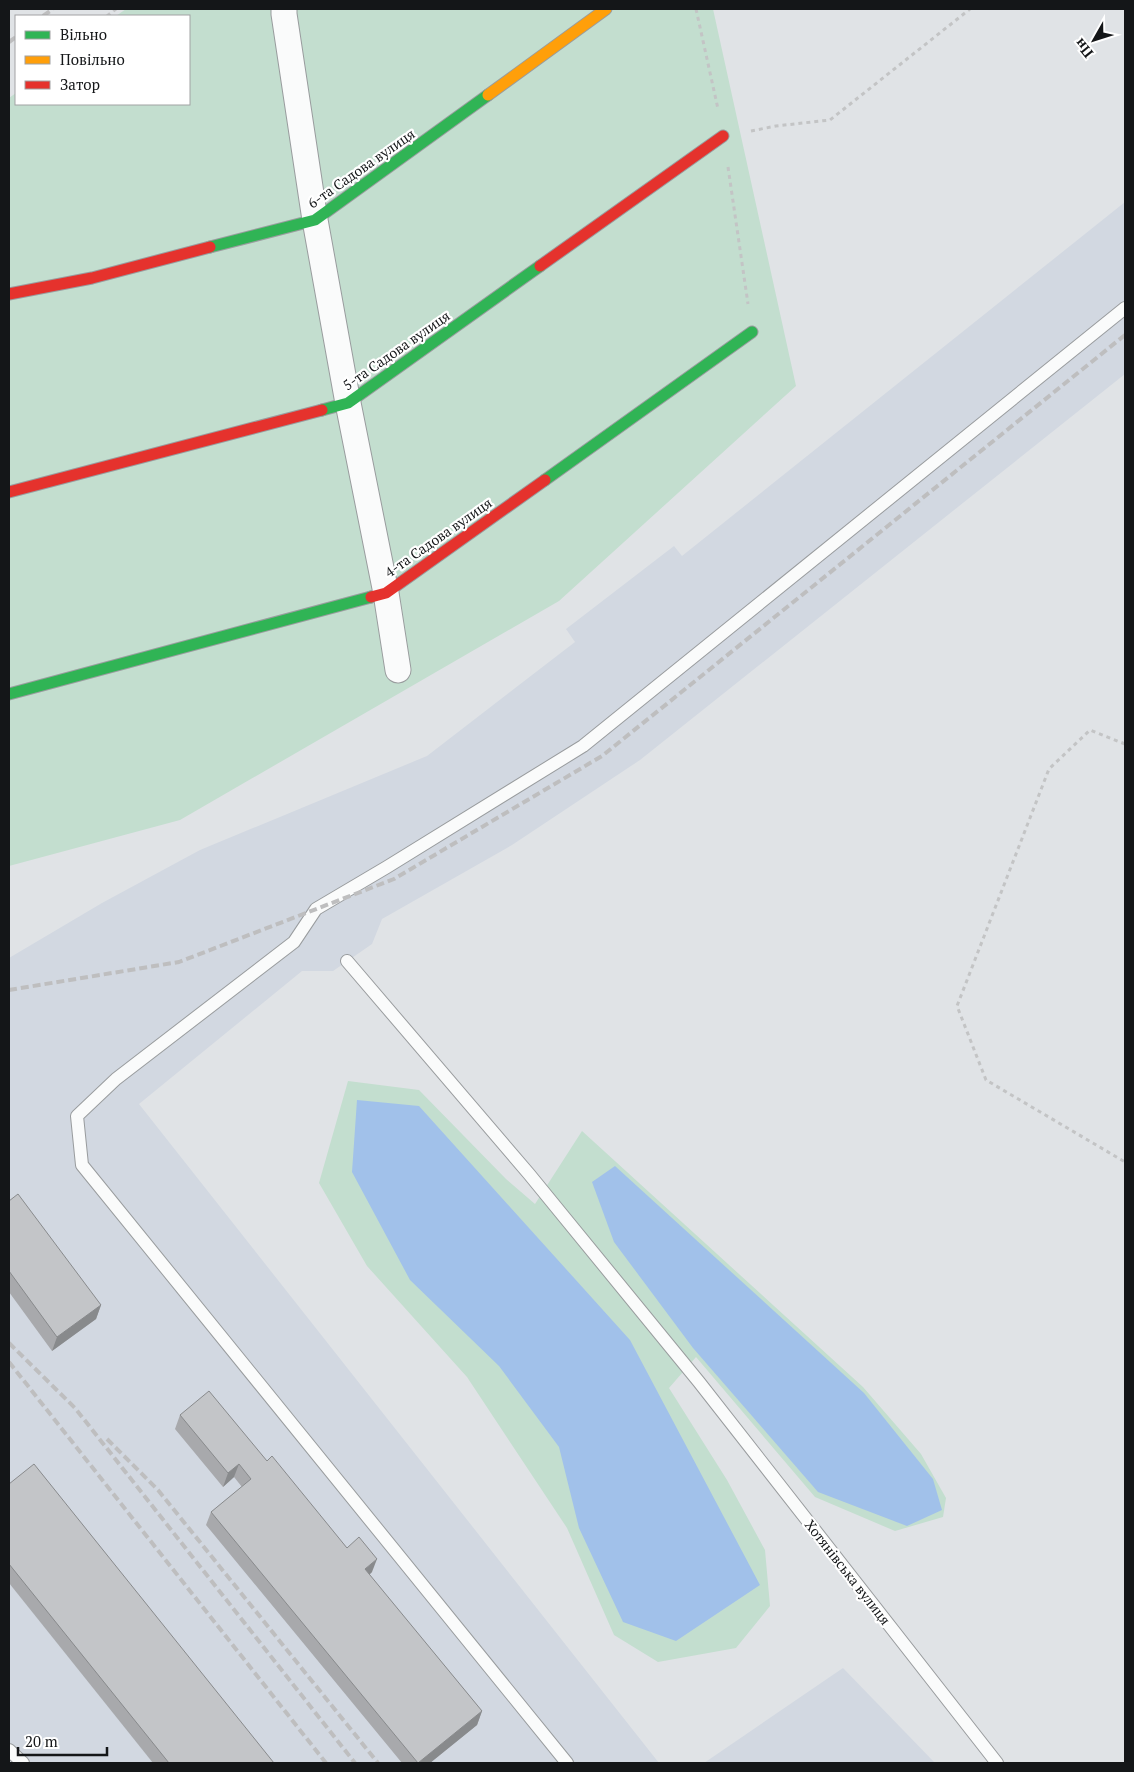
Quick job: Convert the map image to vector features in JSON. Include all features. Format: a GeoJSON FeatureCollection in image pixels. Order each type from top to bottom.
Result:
{"type":"FeatureCollection","features":[{"type":"Feature","properties":{"kind":"street"},"geometry":{"type":"LineString","coordinates":[[284,9],[315,220],[348,403],[386,592],[398,670]]}},
{"type":"Feature","properties":{"kind":"street","name":"6-та Садова вулиця"},"geometry":{"type":"LineString","coordinates":[[9,294],[92,278],[315,220],[606,9]]}},
{"type":"Feature","properties":{"kind":"street","name":"5-та Садова вулиця"},"geometry":{"type":"LineString","coordinates":[[9,492],[348,403],[723,136]]}},
{"type":"Feature","properties":{"kind":"street","name":"4-та Садова вулиця"},"geometry":{"type":"LineString","coordinates":[[9,694],[386,592],[752,332]]}},
{"type":"Feature","properties":{"kind":"lane"},"geometry":{"type":"LineString","coordinates":[[563,1762],[82,1164],[78,1116],[116,1079],[294,942],[316,909],[388,867],[583,746],[1125,308]]}},
{"type":"Feature","properties":{"kind":"lane","name":"Хотянівська вулиця"},"geometry":{"type":"LineString","coordinates":[[347,962],[529,1174],[699,1382],[997,1763]]}},
{"type":"Feature","properties":{"kind":"lane"},"geometry":{"type":"LineString","coordinates":[[9,1750],[23,1763]]}},
{"type":"Feature","properties":{"kind":"path"},"geometry":{"type":"LineString","coordinates":[[723,136],[776,126],[830,120],[970,9]]}},
{"type":"Feature","properties":{"kind":"path"},"geometry":{"type":"LineString","coordinates":[[1125,744],[1090,730],[1050,769],[957,1006],[986,1080],[1125,1162]]}},
{"type":"Feature","properties":{"kind":"shaded area"},"geometry":{"type":"Polygon","coordinates":[[[1125,202],[1125,374],[640,760],[512,845],[382,919],[372,944],[333,971],[302,971],[139,1104],[659,1763],[9,1763],[9,958],[102,903],[200,850],[427,756],[575,642],[566,629],[674,546],[682,556],[1125,202]]]}},
{"type":"Feature","properties":{"kind":"shaded area"},"geometry":{"type":"Polygon","coordinates":[[[843,1668],[935,1763],[704,1763],[843,1668]]]}},
{"type":"Feature","properties":{"kind":"green space"},"geometry":{"type":"Polygon","coordinates":[[[126,9],[713,9],[796,386],[559,601],[180,820],[9,866],[9,98],[15,94],[15,105],[190,105],[190,15],[117,15],[126,9]]]}},
{"type":"Feature","properties":{"kind":"green space"},"geometry":{"type":"Polygon","coordinates":[[[348,1081],[419,1090],[506,1179],[535,1204],[582,1131],[863,1387],[921,1454],[946,1498],[943,1517],[895,1531],[815,1497],[696,1357],[669,1388],[727,1480],[765,1550],[770,1606],[736,1648],[658,1662],[614,1635],[567,1528],[467,1377],[367,1266],[319,1183],[348,1081]]]}},
{"type":"Feature","properties":{"kind":"water"},"geometry":{"type":"Polygon","coordinates":[[[357,1100],[419,1106],[630,1340],[760,1585],[676,1641],[623,1622],[579,1528],[559,1447],[499,1366],[410,1280],[352,1172],[357,1100]]]}},
{"type":"Feature","properties":{"kind":"water"},"geometry":{"type":"Polygon","coordinates":[[[615,1166],[864,1393],[933,1479],[942,1510],[907,1526],[818,1492],[693,1348],[614,1242],[592,1182],[615,1166]]]}},
{"type":"Feature","properties":{"kind":"building"},"geometry":{"type":"Polygon","coordinates":[[[18,1194],[101,1305],[57,1337],[9,1271],[9,1201],[18,1194]]]}},
{"type":"Feature","properties":{"kind":"building"},"geometry":{"type":"Polygon","coordinates":[[[209,1391],[267,1461],[272,1456],[347,1548],[359,1537],[377,1559],[365,1569],[482,1711],[418,1763],[211,1512],[251,1479],[239,1464],[228,1473],[180,1415],[209,1391]]]}},
{"type":"Feature","properties":{"kind":"building"},"geometry":{"type":"Polygon","coordinates":[[[34,1464],[274,1763],[169,1763],[9,1564],[9,1484],[34,1464]]]}},
{"type":"Feature","properties":{"kind":"railway"},"geometry":{"type":"LineString","coordinates":[[44,15],[53,9]]}},
{"type":"Feature","properties":{"kind":"railway"},"geometry":{"type":"LineString","coordinates":[[9,42],[15,38]]}},
{"type":"Feature","properties":{"kind":"railway"},"geometry":{"type":"LineString","coordinates":[[9,990],[179,962],[394,879],[602,756],[1125,335]]}},
{"type":"Feature","properties":{"kind":"railway"},"geometry":{"type":"LineString","coordinates":[[9,1343],[75,1408],[355,1763]]}},
{"type":"Feature","properties":{"kind":"railway"},"geometry":{"type":"LineString","coordinates":[[9,1362],[326,1763]]}},
{"type":"Feature","properties":{"kind":"railway"},"geometry":{"type":"LineString","coordinates":[[107,1439],[158,1490],[378,1763]]}},
{"type":"Feature","properties":{"kind":"traffic: fast"},"geometry":{"type":"LineString","coordinates":[[210,247],[315,220],[488,95]]}},
{"type":"Feature","properties":{"kind":"traffic: fast"},"geometry":{"type":"LineString","coordinates":[[322,410],[348,403],[540,266]]}},
{"type":"Feature","properties":{"kind":"traffic: fast"},"geometry":{"type":"LineString","coordinates":[[545,480],[752,332]]}},
{"type":"Feature","properties":{"kind":"traffic: fast"},"geometry":{"type":"LineString","coordinates":[[9,694],[371,597]]}},
{"type":"Feature","properties":{"kind":"traffic: slow"},"geometry":{"type":"LineString","coordinates":[[488,95],[606,9]]}},
{"type":"Feature","properties":{"kind":"traffic: jam"},"geometry":{"type":"LineString","coordinates":[[540,266],[723,136]]}},
{"type":"Feature","properties":{"kind":"traffic: jam"},"geometry":{"type":"LineString","coordinates":[[9,294],[92,278],[210,247]]}},
{"type":"Feature","properties":{"kind":"traffic: jam"},"geometry":{"type":"LineString","coordinates":[[9,492],[322,410]]}},
{"type":"Feature","properties":{"kind":"traffic: jam"},"geometry":{"type":"LineString","coordinates":[[371,597],[386,593],[545,480]]}}]}
